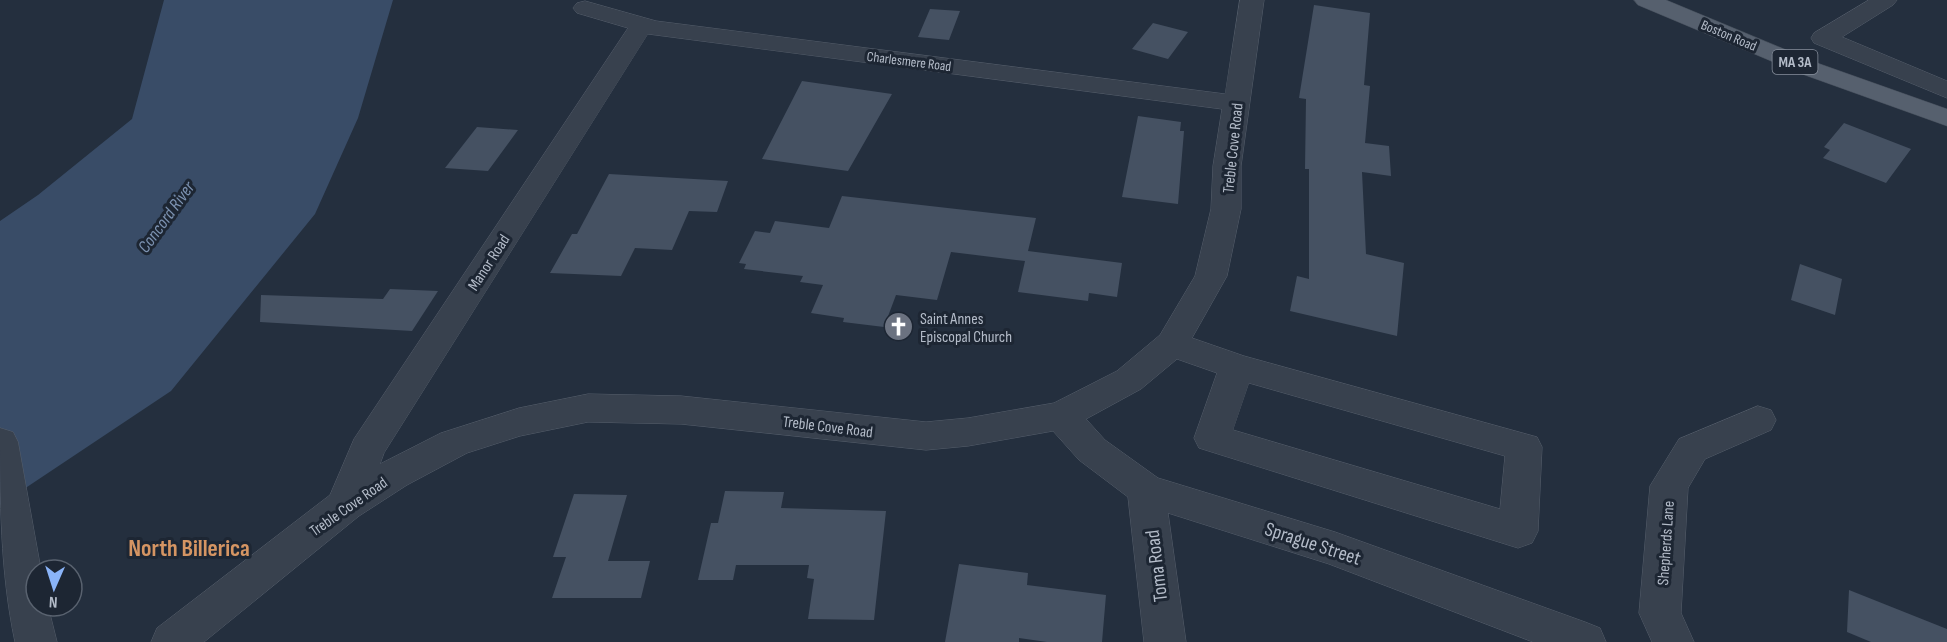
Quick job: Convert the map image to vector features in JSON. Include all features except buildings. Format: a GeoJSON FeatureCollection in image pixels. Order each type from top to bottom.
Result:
{"type":"FeatureCollection","features":[{"type":"Feature","properties":{"kind":"main road","name":"Boston Road"},"geometry":{"type":"LineString","coordinates":[[1646,0],[1811,69],[1947,118]]}},
{"type":"Feature","properties":{"kind":"street","name":"Treble Cove Road"},"geometry":{"type":"LineString","coordinates":[[172,642],[345,505],[394,474],[454,443],[519,422],[588,408],[681,410],[926,436],[968,432],[1061,416],[1129,380],[1172,344],[1211,276],[1226,209],[1227,166],[1252,0]]}},
{"type":"Feature","properties":{"kind":"street"},"geometry":{"type":"LineString","coordinates":[[1885,0],[1823,38],[1947,90]]}},
{"type":"Feature","properties":{"kind":"street","name":"Charlesmere Road"},"geometry":{"type":"LineString","coordinates":[[585,8],[654,28],[1236,103]]}},
{"type":"Feature","properties":{"kind":"street","name":"Manor Road"},"geometry":{"type":"LineString","coordinates":[[345,505],[367,449],[642,25]]}},
{"type":"Feature","properties":{"kind":"street"},"geometry":{"type":"LineString","coordinates":[[1172,344],[1237,367],[1524,447],[1518,531],[1212,438],[1237,367]]}},
{"type":"Feature","properties":{"kind":"street","name":"Sprague Street"},"geometry":{"type":"LineString","coordinates":[[1061,416],[1092,450],[1146,489],[1335,549],[1585,642]]}},
{"type":"Feature","properties":{"kind":"street","name":"Shepherds Lane"},"geometry":{"type":"LineString","coordinates":[[1673,642],[1660,613],[1669,486],[1692,449],[1758,420]]}},
{"type":"Feature","properties":{"kind":"street"},"geometry":{"type":"LineString","coordinates":[[0,442],[32,628]]}},
{"type":"Feature","properties":{"kind":"street","name":"Toma Road"},"geometry":{"type":"LineString","coordinates":[[1146,489],[1165,642]]}},
{"type":"Feature","properties":{"kind":"water","name":"Concord River"},"geometry":{"type":"Polygon","coordinates":[[[164,0],[393,0],[358,118],[315,214],[171,391],[0,505],[0,221],[38,195],[132,119],[164,0]]]}},
{"type":"Feature","properties":{"kind":"place","name":"Saint Annes Episcopal Church"},"geometry":{"type":"Point","coordinates":[899,327]}},
{"type":"Feature","properties":{"kind":"district","name":"North Billerica"},"geometry":{"type":"Point","coordinates":[189,548]}}]}
